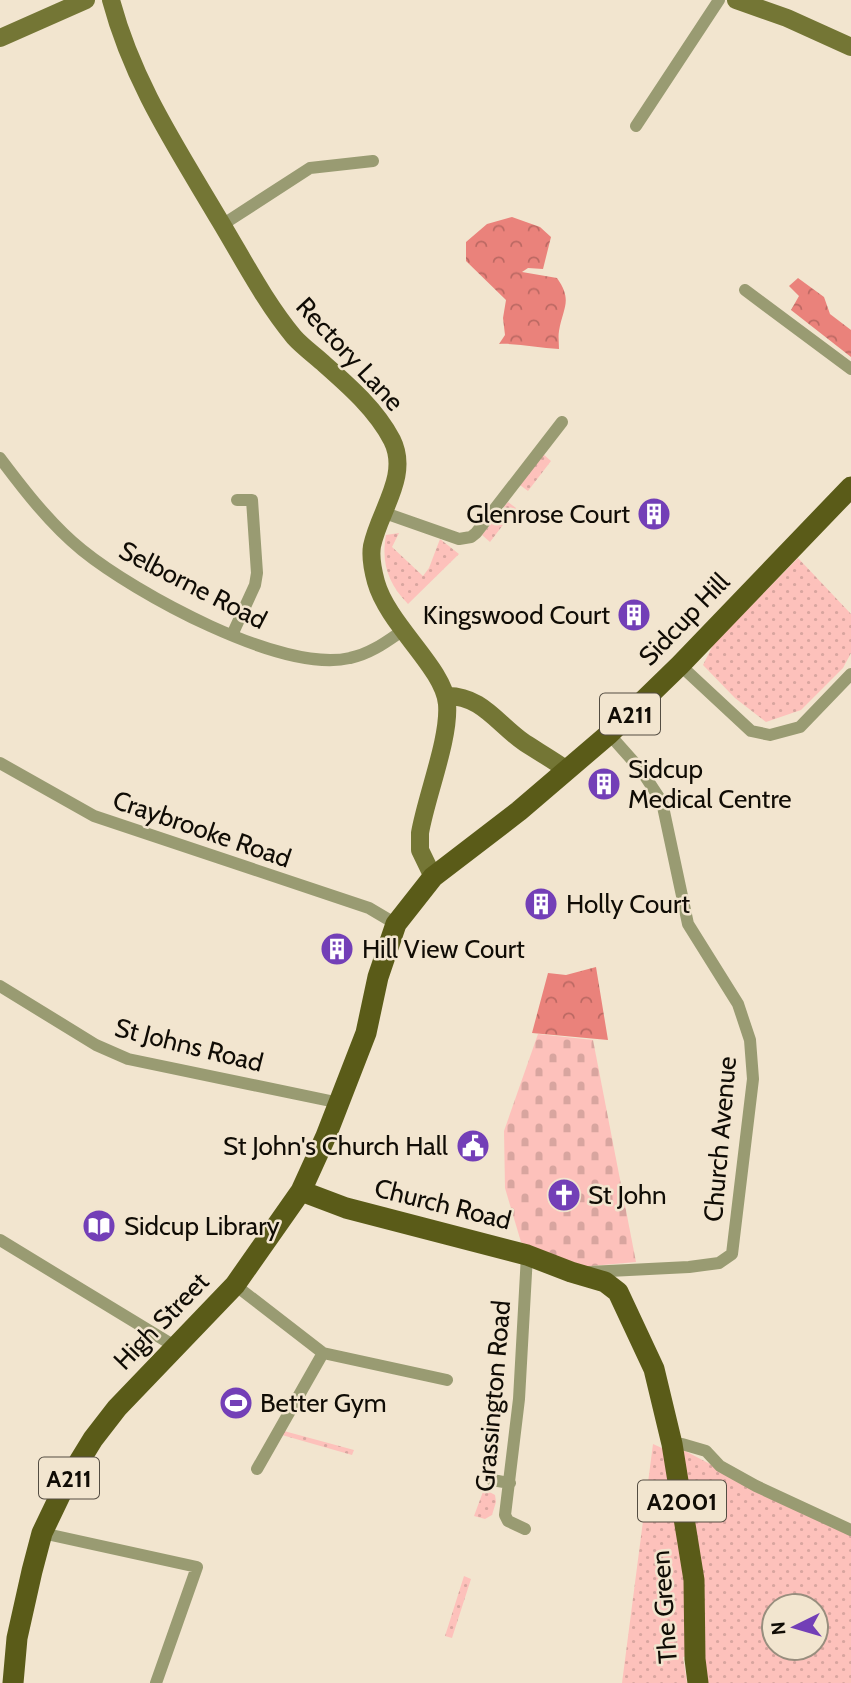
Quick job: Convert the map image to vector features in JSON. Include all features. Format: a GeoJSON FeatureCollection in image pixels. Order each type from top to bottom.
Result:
{"type":"FeatureCollection","features":[{"type":"Feature","properties":{"kind":"main road","name":"Sidcup Hill"},"geometry":{"type":"LineString","coordinates":[[396,924],[433,877],[519,811],[610,734],[851,487]]}},
{"type":"Feature","properties":{"kind":"main road","name":"High Street"},"geometry":{"type":"LineString","coordinates":[[13,1683],[9,1637],[42,1533],[66,1483],[93,1439],[117,1408],[235,1285],[301,1191],[340,1103],[366,1032],[378,977],[396,924]]}},
{"type":"Feature","properties":{"kind":"main road","name":"Church Road"},"geometry":{"type":"LineString","coordinates":[[301,1191],[346,1208],[527,1255],[571,1272]]}},
{"type":"Feature","properties":{"kind":"main road","name":"The Green"},"geometry":{"type":"LineString","coordinates":[[571,1272],[633,1326],[654,1369],[672,1444],[694,1580],[698,1683]]}},
{"type":"Feature","properties":{"kind":"street"},"geometry":{"type":"LineString","coordinates":[[0,38],[86,0]]}},
{"type":"Feature","properties":{"kind":"street","name":"Rectory Lane"},"geometry":{"type":"LineString","coordinates":[[111,0],[120,35],[135,72],[164,129],[278,317],[297,340],[370,409],[391,439],[398,456],[398,467],[372,546],[373,568],[380,594],[402,631],[433,671],[446,696]]}},
{"type":"Feature","properties":{"kind":"street"},"geometry":{"type":"LineString","coordinates":[[636,126],[719,0]]}},
{"type":"Feature","properties":{"kind":"street"},"geometry":{"type":"LineString","coordinates":[[736,0],[787,18],[851,47]]}},
{"type":"Feature","properties":{"kind":"street"},"geometry":{"type":"LineString","coordinates":[[222,225],[310,168],[373,161]]}},
{"type":"Feature","properties":{"kind":"street"},"geometry":{"type":"LineString","coordinates":[[745,290],[851,369]]}},
{"type":"Feature","properties":{"kind":"street"},"geometry":{"type":"LineString","coordinates":[[385,513],[459,539],[471,537],[562,422]]}},
{"type":"Feature","properties":{"kind":"street","name":"Selborne Road"},"geometry":{"type":"LineString","coordinates":[[0,458],[26,493],[80,549],[119,577],[232,635],[311,660],[349,659],[374,650],[402,631]]}},
{"type":"Feature","properties":{"kind":"street"},"geometry":{"type":"LineString","coordinates":[[232,635],[255,585],[257,573],[252,500],[237,500]]}},
{"type":"Feature","properties":{"kind":"street"},"geometry":{"type":"LineString","coordinates":[[680,665],[751,731],[770,735],[800,727],[850,678]]}},
{"type":"Feature","properties":{"kind":"street"},"geometry":{"type":"LineString","coordinates":[[433,877],[420,850],[420,833],[446,723],[446,696],[457,696],[477,703],[527,745],[546,754],[567,770]]}},
{"type":"Feature","properties":{"kind":"street","name":"Church Avenue"},"geometry":{"type":"LineString","coordinates":[[571,1272],[690,1267],[719,1263],[732,1254],[753,1079],[750,1040],[738,1004],[718,968],[688,924],[662,802],[641,770],[610,734]]}},
{"type":"Feature","properties":{"kind":"street","name":"Craybrooke Road"},"geometry":{"type":"LineString","coordinates":[[0,763],[94,816],[369,908],[396,924]]}},
{"type":"Feature","properties":{"kind":"street","name":"St Johns Road"},"geometry":{"type":"LineString","coordinates":[[0,986],[96,1045],[128,1059],[340,1103]]}},
{"type":"Feature","properties":{"kind":"street"},"geometry":{"type":"LineString","coordinates":[[0,1240],[176,1347]]}},
{"type":"Feature","properties":{"kind":"street","name":"Grassington Road"},"geometry":{"type":"LineString","coordinates":[[525,1529],[505,1518],[519,1399],[527,1255]]}},
{"type":"Feature","properties":{"kind":"street"},"geometry":{"type":"LineString","coordinates":[[235,1285],[323,1353],[447,1380]]}},
{"type":"Feature","properties":{"kind":"street"},"geometry":{"type":"LineString","coordinates":[[257,1469],[323,1353]]}},
{"type":"Feature","properties":{"kind":"street"},"geometry":{"type":"LineString","coordinates":[[672,1444],[706,1451],[720,1466],[756,1486],[851,1530]]}},
{"type":"Feature","properties":{"kind":"street"},"geometry":{"type":"LineString","coordinates":[[492,1480],[510,1483]]}},
{"type":"Feature","properties":{"kind":"street"},"geometry":{"type":"LineString","coordinates":[[42,1533],[197,1567],[156,1683]]}},
{"type":"Feature","properties":{"kind":"green space"},"geometry":{"type":"Polygon","coordinates":[[[512,217],[540,227],[551,237],[543,269],[528,268],[522,272],[557,278],[562,286],[566,304],[559,331],[559,349],[499,344],[505,335],[503,318],[506,300],[466,261],[466,242],[487,224],[512,217]]]}},
{"type":"Feature","properties":{"kind":"green space"},"geometry":{"type":"Polygon","coordinates":[[[798,278],[824,297],[830,314],[851,330],[851,357],[791,310],[799,296],[789,286],[798,278]]]}},
{"type":"Feature","properties":{"kind":"green space"},"geometry":{"type":"Polygon","coordinates":[[[543,454],[551,461],[528,491],[520,485],[543,454]]]}},
{"type":"Feature","properties":{"kind":"green space"},"geometry":{"type":"Polygon","coordinates":[[[508,502],[516,508],[490,542],[482,535],[508,502]]]}},
{"type":"Feature","properties":{"kind":"green space"},"geometry":{"type":"Polygon","coordinates":[[[399,533],[392,547],[423,576],[429,568],[440,539],[459,554],[408,604],[395,588],[385,564],[386,535],[399,533]]]}},
{"type":"Feature","properties":{"kind":"green space"},"geometry":{"type":"Polygon","coordinates":[[[798,558],[851,614],[851,653],[843,668],[801,710],[766,722],[735,698],[703,665],[713,645],[798,558]]]}},
{"type":"Feature","properties":{"kind":"green space"},"geometry":{"type":"Polygon","coordinates":[[[596,967],[608,1040],[532,1033],[548,973],[566,975],[596,967]]]}},
{"type":"Feature","properties":{"kind":"green space"},"geometry":{"type":"Polygon","coordinates":[[[538,1034],[593,1040],[636,1262],[569,1268],[521,1242],[505,1188],[504,1131],[538,1034]]]}},
{"type":"Feature","properties":{"kind":"green space"},"geometry":{"type":"Polygon","coordinates":[[[284,1431],[354,1450],[352,1455],[282,1435],[284,1431]]]}},
{"type":"Feature","properties":{"kind":"green space"},"geometry":{"type":"Polygon","coordinates":[[[653,1444],[673,1453],[672,1444],[765,1493],[851,1531],[851,1683],[698,1683],[694,1656],[683,1657],[687,1683],[622,1683],[653,1444]]]}},
{"type":"Feature","properties":{"kind":"green space"},"geometry":{"type":"Polygon","coordinates":[[[484,1489],[495,1495],[496,1502],[492,1515],[485,1519],[474,1516],[484,1489]]]}},
{"type":"Feature","properties":{"kind":"green space"},"geometry":{"type":"Polygon","coordinates":[[[464,1576],[471,1579],[452,1638],[445,1636],[464,1576]]]}},
{"type":"Feature","properties":{"kind":"place","name":"Glenrose Court"},"geometry":{"type":"Point","coordinates":[654,514]}},
{"type":"Feature","properties":{"kind":"place","name":"Kingswood Court"},"geometry":{"type":"Point","coordinates":[634,615]}},
{"type":"Feature","properties":{"kind":"place","name":"Sidcup Medical Centre"},"geometry":{"type":"Point","coordinates":[604,784]}},
{"type":"Feature","properties":{"kind":"place","name":"Holly Court"},"geometry":{"type":"Point","coordinates":[541,904]}},
{"type":"Feature","properties":{"kind":"place","name":"Hill View Court"},"geometry":{"type":"Point","coordinates":[337,949]}},
{"type":"Feature","properties":{"kind":"place","name":"St John's Church Hall"},"geometry":{"type":"Point","coordinates":[473,1146]}},
{"type":"Feature","properties":{"kind":"place","name":"St John"},"geometry":{"type":"Point","coordinates":[564,1195]}},
{"type":"Feature","properties":{"kind":"place","name":"Sidcup Library"},"geometry":{"type":"Point","coordinates":[99,1226]}},
{"type":"Feature","properties":{"kind":"place","name":"Better Gym"},"geometry":{"type":"Point","coordinates":[236,1403]}}]}
